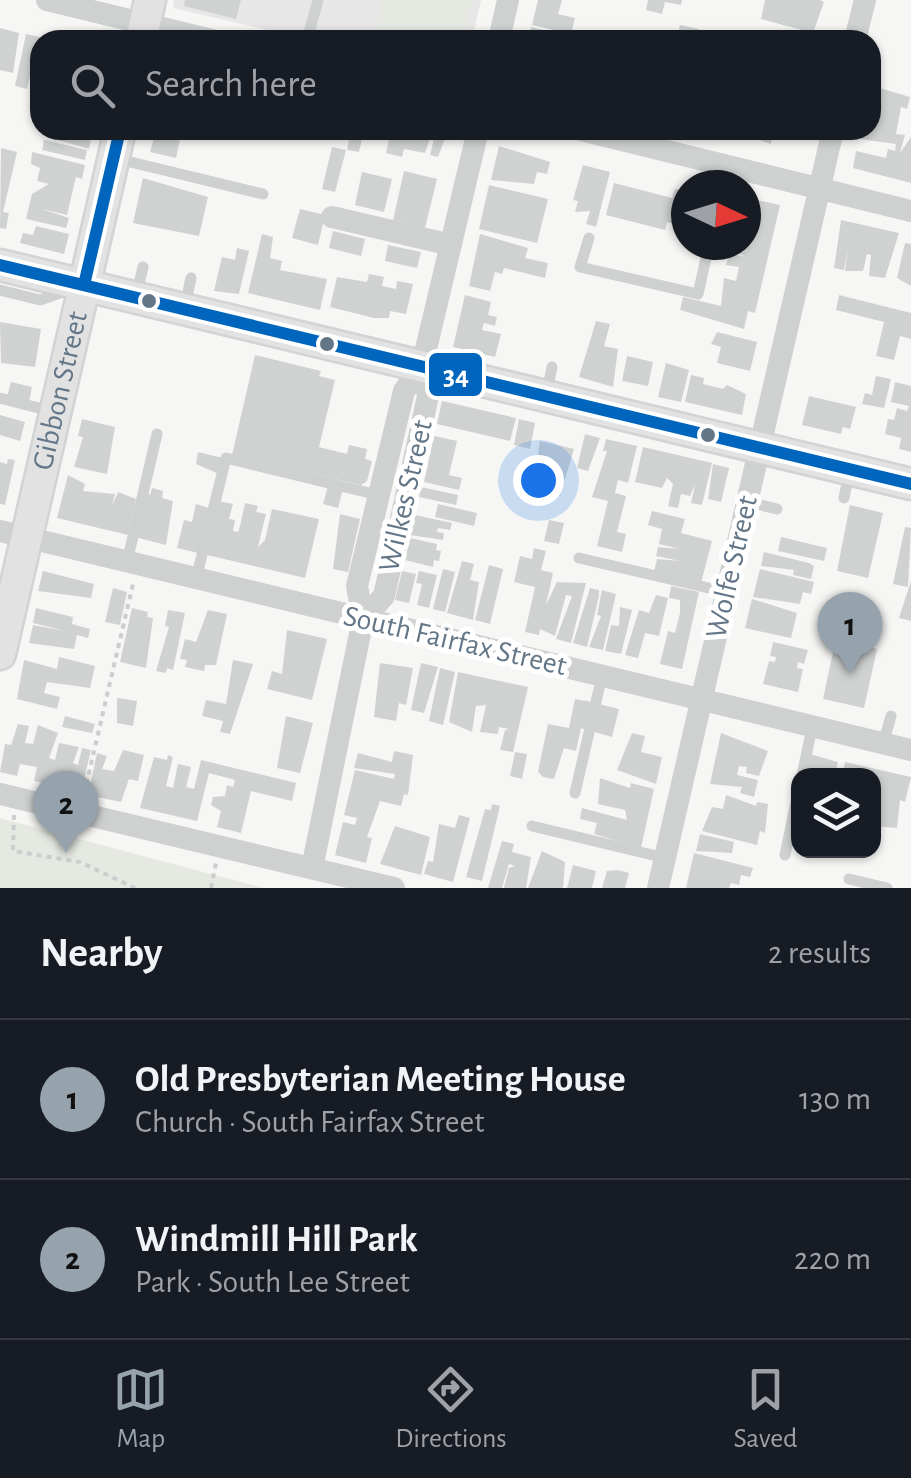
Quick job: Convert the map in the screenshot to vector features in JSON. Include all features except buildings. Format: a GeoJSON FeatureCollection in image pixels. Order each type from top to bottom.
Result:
{"type":"FeatureCollection","features":[{"type":"Feature","properties":{"kind":"main road","name":"Gibbon Street"},"geometry":{"type":"LineString","coordinates":[[0,654],[13,535],[55,412],[117,144]]}},
{"type":"Feature","properties":{"kind":"main road"},"geometry":{"type":"LineString","coordinates":[[0,265],[422,366],[549,382],[761,448],[847,484],[911,484]]}},
{"type":"Feature","properties":{"kind":"street"},"geometry":{"type":"LineString","coordinates":[[47,0],[177,30]]}},
{"type":"Feature","properties":{"kind":"street"},"geometry":{"type":"LineString","coordinates":[[501,30],[508,0]]}},
{"type":"Feature","properties":{"kind":"street"},"geometry":{"type":"LineString","coordinates":[[857,30],[864,0]]}},
{"type":"Feature","properties":{"kind":"street","name":"Wilkes Street"},"geometry":{"type":"LineString","coordinates":[[312,868],[363,619],[356,586],[404,391],[422,366],[476,140]]}},
{"type":"Feature","properties":{"kind":"street"},"geometry":{"type":"LineString","coordinates":[[611,140],[705,170]]}},
{"type":"Feature","properties":{"kind":"street","name":"Wolfe Street"},"geometry":{"type":"LineString","coordinates":[[658,888],[831,140]]}},
{"type":"Feature","properties":{"kind":"street"},"geometry":{"type":"LineString","coordinates":[[761,181],[819,189],[911,211]]}},
{"type":"Feature","properties":{"kind":"street"},"geometry":{"type":"LineString","coordinates":[[332,216],[451,244]]}},
{"type":"Feature","properties":{"kind":"street","name":"Wilkes Street"},"geometry":{"type":"LineString","coordinates":[[363,619],[384,596],[428,396],[422,366]]}},
{"type":"Feature","properties":{"kind":"street","name":"South Fairfax Street"},"geometry":{"type":"LineString","coordinates":[[13,535],[911,750]]}},
{"type":"Feature","properties":{"kind":"street"},"geometry":{"type":"LineString","coordinates":[[0,794],[394,888]]}},
{"type":"Feature","properties":{"kind":"lane"},"geometry":{"type":"LineString","coordinates":[[310,30],[318,0]]}},
{"type":"Feature","properties":{"kind":"lane"},"geometry":{"type":"LineString","coordinates":[[117,144],[263,194]]}},
{"type":"Feature","properties":{"kind":"lane"},"geometry":{"type":"LineString","coordinates":[[589,238],[580,267],[698,294],[706,260]]}},
{"type":"Feature","properties":{"kind":"lane"},"geometry":{"type":"LineString","coordinates":[[135,298],[143,267]]}},
{"type":"Feature","properties":{"kind":"lane"},"geometry":{"type":"LineString","coordinates":[[184,310],[191,278]]}},
{"type":"Feature","properties":{"kind":"lane"},"geometry":{"type":"LineString","coordinates":[[0,290],[40,300],[84,286]]}},
{"type":"Feature","properties":{"kind":"lane"},"geometry":{"type":"LineString","coordinates":[[0,398],[55,412]]}},
{"type":"Feature","properties":{"kind":"lane"},"geometry":{"type":"LineString","coordinates":[[132,563],[158,434]]}},
{"type":"Feature","properties":{"kind":"lane"},"geometry":{"type":"LineString","coordinates":[[196,579],[226,458],[378,495]]}},
{"type":"Feature","properties":{"kind":"lane"},"geometry":{"type":"LineString","coordinates":[[748,502],[778,509]]}},
{"type":"Feature","properties":{"kind":"lane"},"geometry":{"type":"LineString","coordinates":[[579,558],[726,592]]}},
{"type":"Feature","properties":{"kind":"lane"},"geometry":{"type":"LineString","coordinates":[[575,793],[602,676]]}},
{"type":"Feature","properties":{"kind":"lane"},"geometry":{"type":"LineString","coordinates":[[883,744],[891,716]]}},
{"type":"Feature","properties":{"kind":"lane"},"geometry":{"type":"LineString","coordinates":[[804,768],[812,727]]}},
{"type":"Feature","properties":{"kind":"lane"},"geometry":{"type":"LineString","coordinates":[[532,826],[665,858]]}},
{"type":"Feature","properties":{"kind":"lane"},"geometry":{"type":"LineString","coordinates":[[785,855],[791,826]]}},
{"type":"Feature","properties":{"kind":"lane"},"geometry":{"type":"LineString","coordinates":[[848,879],[887,888]]}},
{"type":"Feature","properties":{"kind":"path"},"geometry":{"type":"LineString","coordinates":[[79,813],[132,563]]}},
{"type":"Feature","properties":{"kind":"path"},"geometry":{"type":"LineString","coordinates":[[14,815],[13,851],[80,862],[135,888]]}},
{"type":"Feature","properties":{"kind":"path"},"geometry":{"type":"LineString","coordinates":[[211,888],[216,863]]}},
{"type":"Feature","properties":{"kind":"shaded area"},"geometry":{"type":"Polygon","coordinates":[[[174,0],[481,0],[474,30],[268,30],[173,8],[174,0]]]}},
{"type":"Feature","properties":{"kind":"shaded area"},"geometry":{"type":"Polygon","coordinates":[[[382,0],[473,0],[465,30],[376,30],[382,0]]]}},
{"type":"Feature","properties":{"kind":"shaded area"},"geometry":{"type":"Polygon","coordinates":[[[0,818],[264,888],[0,888],[0,818]]]}},
{"type":"Feature","properties":{"kind":"transit line","name":"34"},"geometry":{"type":"LineString","coordinates":[[84,285],[118,140]]}},
{"type":"Feature","properties":{"kind":"transit line","name":"34"},"geometry":{"type":"LineString","coordinates":[[0,265],[911,484]]}},
{"type":"Feature","properties":{"kind":"place","name":"Old Presbyterian Meeting House"},"geometry":{"type":"Point","coordinates":[850,674]}},
{"type":"Feature","properties":{"kind":"place","name":"Windmill Hill Park"},"geometry":{"type":"Point","coordinates":[66,853]}}]}
